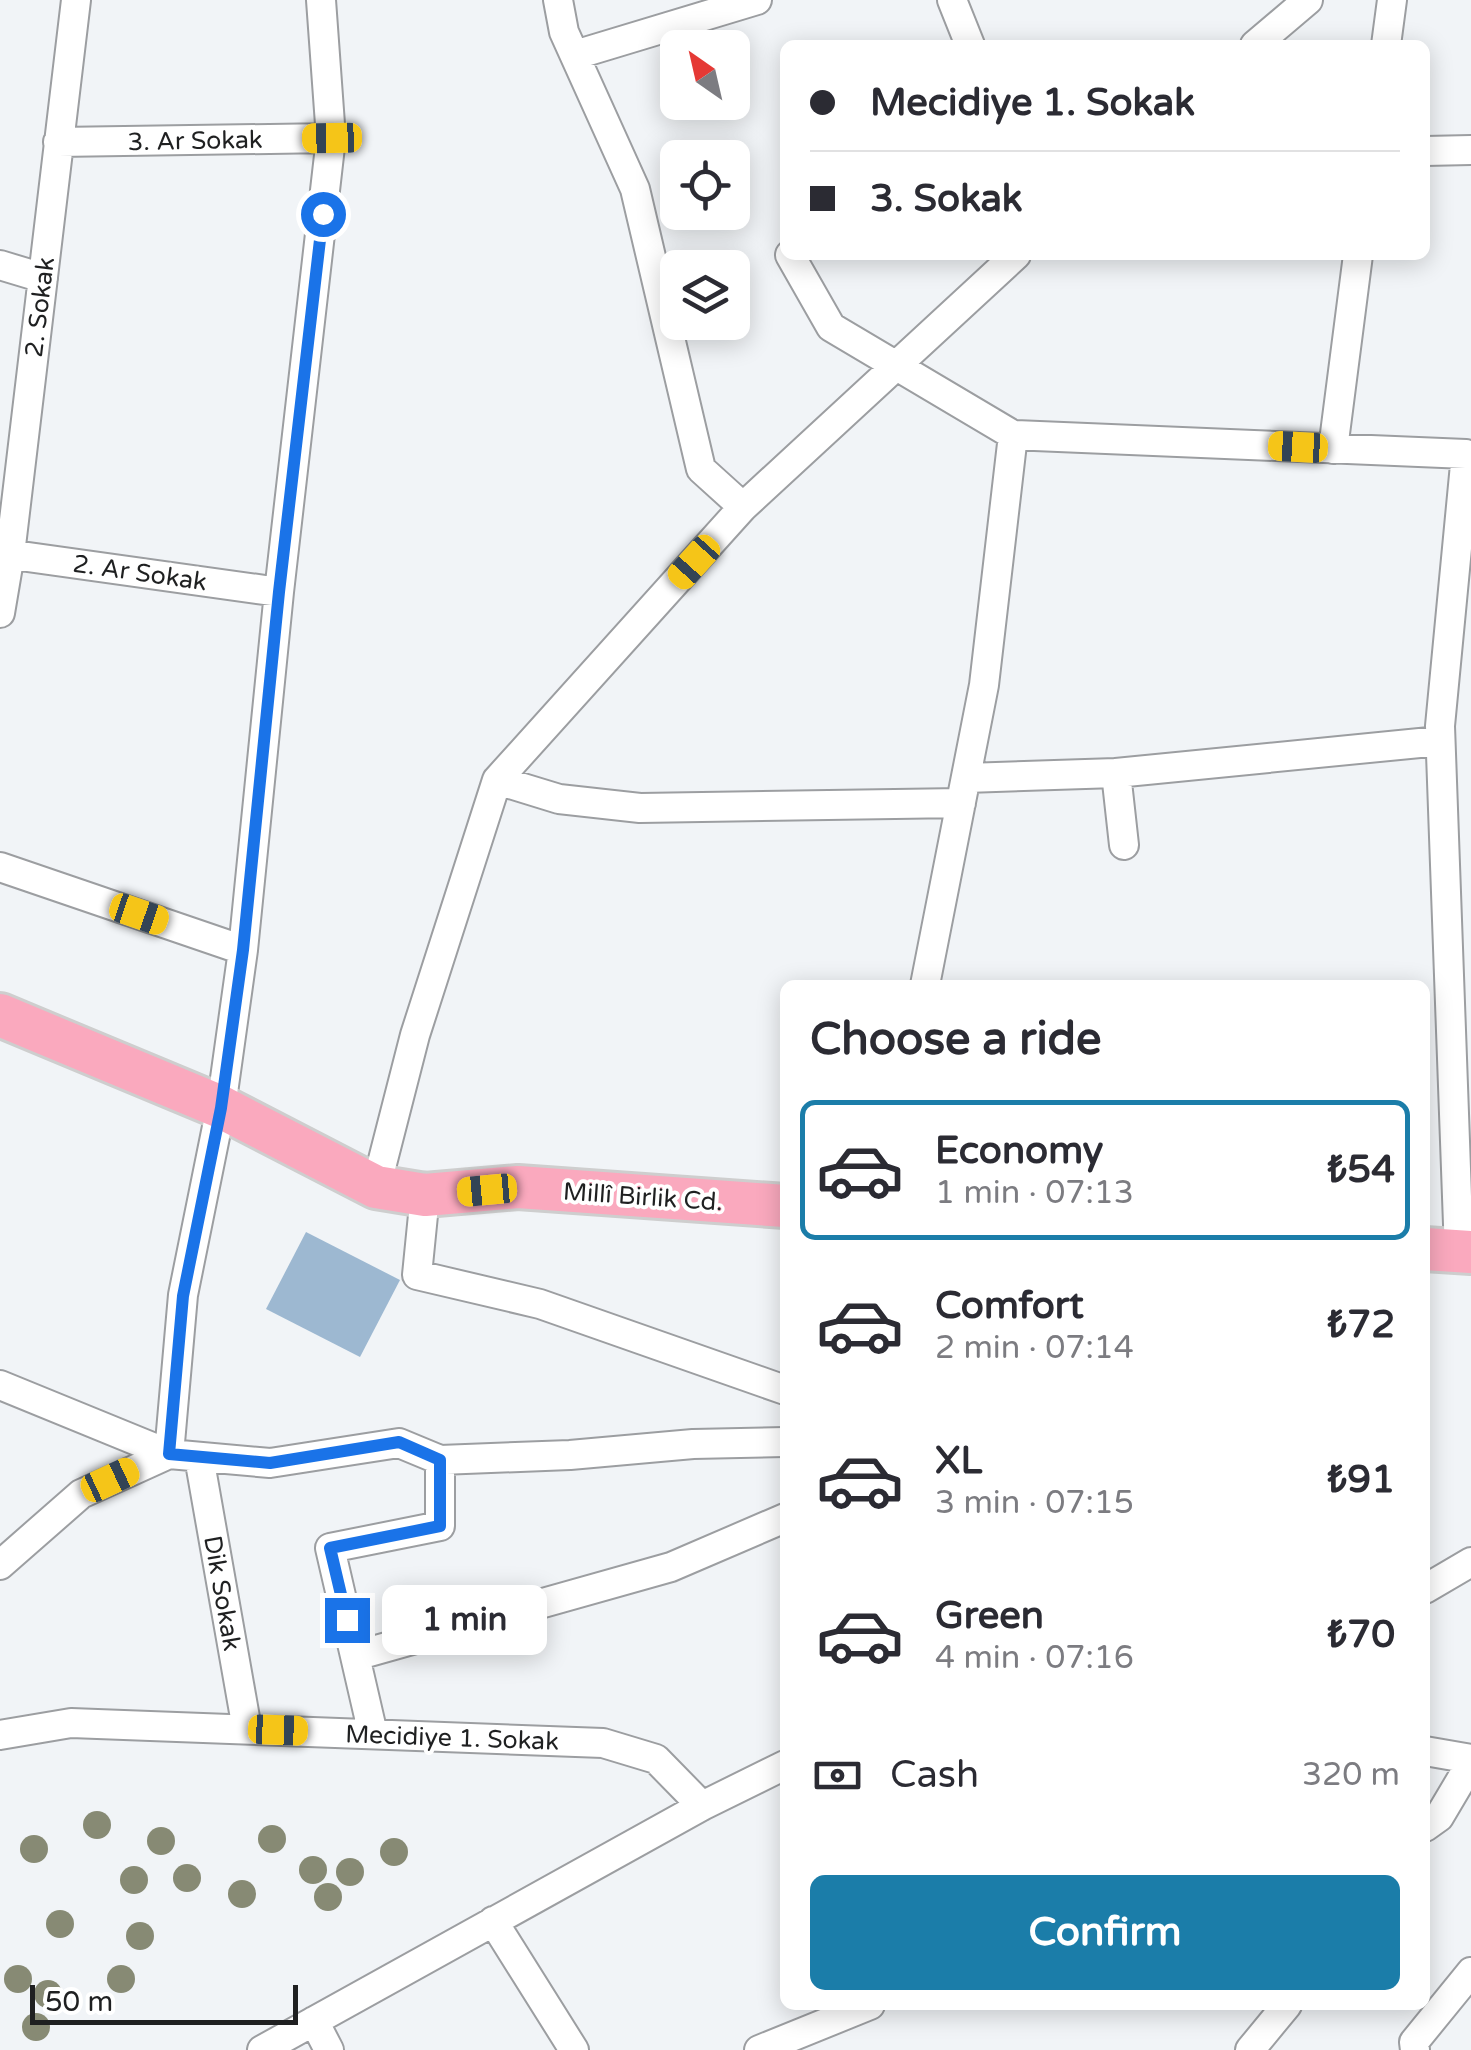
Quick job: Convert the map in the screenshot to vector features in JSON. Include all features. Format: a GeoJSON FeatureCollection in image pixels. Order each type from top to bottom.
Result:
{"type":"FeatureCollection","features":[{"type":"Feature","properties":{"kind":"main road","name":"Millî Birlik Cd."},"geometry":{"type":"LineString","coordinates":[[0,1016],[221,1108],[376,1187],[425,1196],[518,1187],[780,1206]]}},
{"type":"Feature","properties":{"kind":"street","name":"2. Sokak"},"geometry":{"type":"LineString","coordinates":[[0,613],[76,0]]}},
{"type":"Feature","properties":{"kind":"street"},"geometry":{"type":"LineString","coordinates":[[169,1454],[183,1296],[221,1108],[243,950],[279,592],[332,138],[321,0]]}},
{"type":"Feature","properties":{"kind":"street"},"geometry":{"type":"LineString","coordinates":[[558,0],[564,32],[635,189],[702,468],[743,507]]}},
{"type":"Feature","properties":{"kind":"street"},"geometry":{"type":"LineString","coordinates":[[574,56],[756,0]]}},
{"type":"Feature","properties":{"kind":"street"},"geometry":{"type":"LineString","coordinates":[[952,0],[968,40]]}},
{"type":"Feature","properties":{"kind":"street"},"geometry":{"type":"LineString","coordinates":[[1261,40],[1308,0]]}},
{"type":"Feature","properties":{"kind":"street"},"geometry":{"type":"LineString","coordinates":[[1387,40],[1392,0]]}},
{"type":"Feature","properties":{"kind":"street","name":"3. Ar Sokak"},"geometry":{"type":"LineString","coordinates":[[58,142],[332,138]]}},
{"type":"Feature","properties":{"kind":"street"},"geometry":{"type":"LineString","coordinates":[[1430,151],[1471,150]]}},
{"type":"Feature","properties":{"kind":"street"},"geometry":{"type":"LineString","coordinates":[[793,260],[830,327],[1013,435],[1466,454],[1440,741],[1459,908],[1452,1251]]}},
{"type":"Feature","properties":{"kind":"street"},"geometry":{"type":"LineString","coordinates":[[376,1187],[415,1035],[497,780],[743,507],[1011,260]]}},
{"type":"Feature","properties":{"kind":"street"},"geometry":{"type":"LineString","coordinates":[[1334,449],[1357,260]]}},
{"type":"Feature","properties":{"kind":"street"},"geometry":{"type":"LineString","coordinates":[[0,266],[42,278]]}},
{"type":"Feature","properties":{"kind":"street"},"geometry":{"type":"LineString","coordinates":[[925,980],[984,686],[1013,435]]}},
{"type":"Feature","properties":{"kind":"street","name":"2. Ar Sokak"},"geometry":{"type":"LineString","coordinates":[[5,554],[279,592]]}},
{"type":"Feature","properties":{"kind":"street"},"geometry":{"type":"LineString","coordinates":[[497,780],[559,799],[640,808],[964,790],[1440,741]]}},
{"type":"Feature","properties":{"kind":"street"},"geometry":{"type":"LineString","coordinates":[[1116,773],[1124,844]]}},
{"type":"Feature","properties":{"kind":"street"},"geometry":{"type":"LineString","coordinates":[[0,867],[243,950]]}},
{"type":"Feature","properties":{"kind":"street"},"geometry":{"type":"LineString","coordinates":[[425,1196],[416,1274],[540,1304],[780,1388]]}},
{"type":"Feature","properties":{"kind":"street"},"geometry":{"type":"LineString","coordinates":[[0,1386],[169,1454],[270,1463],[399,1442],[440,1460],[780,1442]]}},
{"type":"Feature","properties":{"kind":"street"},"geometry":{"type":"LineString","coordinates":[[0,1565],[81,1494],[169,1454]]}},
{"type":"Feature","properties":{"kind":"street","name":"Dik Sokak"},"geometry":{"type":"LineString","coordinates":[[199,1456],[247,1729]]}},
{"type":"Feature","properties":{"kind":"street"},"geometry":{"type":"LineString","coordinates":[[373,1734],[330,1548],[440,1526],[440,1460]]}},
{"type":"Feature","properties":{"kind":"street"},"geometry":{"type":"LineString","coordinates":[[355,1656],[672,1567],[780,1520]]}},
{"type":"Feature","properties":{"kind":"street"},"geometry":{"type":"LineString","coordinates":[[1430,1586],[1471,1562]]}},
{"type":"Feature","properties":{"kind":"street","name":"Mecidiye 1. Sokak"},"geometry":{"type":"LineString","coordinates":[[0,1735],[71,1723],[603,1743],[656,1759],[702,1806]]}},
{"type":"Feature","properties":{"kind":"street"},"geometry":{"type":"LineString","coordinates":[[1430,1751],[1471,1760],[1438,1817],[1430,1823]]}},
{"type":"Feature","properties":{"kind":"street"},"geometry":{"type":"LineString","coordinates":[[262,2050],[702,1806],[780,1767]]}},
{"type":"Feature","properties":{"kind":"street"},"geometry":{"type":"LineString","coordinates":[[493,1921],[574,2050]]}},
{"type":"Feature","properties":{"kind":"street"},"geometry":{"type":"LineString","coordinates":[[1415,2050],[1414,2042],[1471,1972]]}},
{"type":"Feature","properties":{"kind":"street"},"geometry":{"type":"LineString","coordinates":[[760,2050],[858,2010]]}},
{"type":"Feature","properties":{"kind":"street"},"geometry":{"type":"LineString","coordinates":[[1250,2050],[1283,2010]]}},
{"type":"Feature","properties":{"kind":"street"},"geometry":{"type":"LineString","coordinates":[[310,2050],[314,2021]]}},
{"type":"Feature","properties":{"kind":"street"},"geometry":{"type":"LineString","coordinates":[[314,2021],[329,2050]]}},
{"type":"Feature","properties":{"kind":"building"},"geometry":{"type":"Polygon","coordinates":[[[306,1232],[400,1280],[360,1357],[266,1309],[306,1232]]]}},
{"type":"Feature","properties":{"kind":"route"},"geometry":{"type":"LineString","coordinates":[[323,214],[243,950],[221,1108],[183,1296],[169,1454],[270,1463],[399,1442],[440,1460],[440,1526],[330,1548],[347,1620]]}}]}
